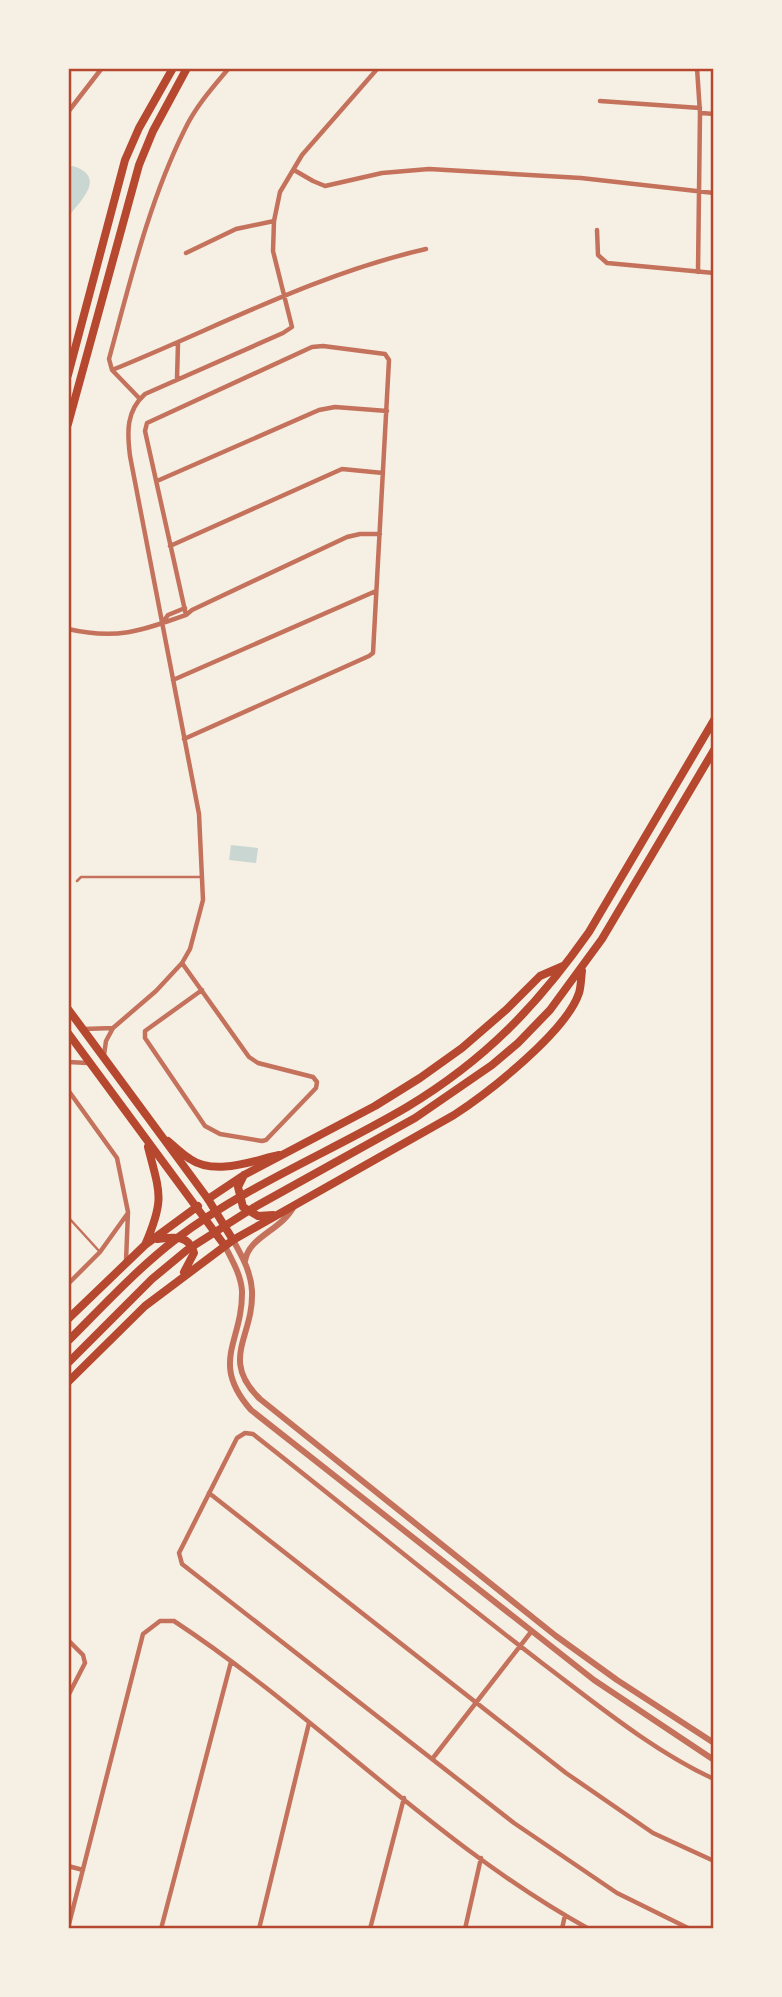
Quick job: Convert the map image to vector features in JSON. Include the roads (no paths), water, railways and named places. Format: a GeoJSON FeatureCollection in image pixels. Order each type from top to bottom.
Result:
{"type":"FeatureCollection","features":[{"type":"Feature","properties":{"kind":"main road"},"geometry":{"type":"LineString","coordinates":[[68,375],[125,160],[139,128],[173,68]]}},
{"type":"Feature","properties":{"kind":"main road"},"geometry":{"type":"LineString","coordinates":[[68,424],[139,164],[153,131],[187,68]]}},
{"type":"Feature","properties":{"kind":"main road"},"geometry":{"type":"LineString","coordinates":[[68,1341],[142,1268],[177,1238],[246,1194],[407,1107],[483,1053],[526,1014],[566,965],[620,881],[714,720]]}},
{"type":"Feature","properties":{"kind":"main road"},"geometry":{"type":"LineString","coordinates":[[68,1363],[152,1279],[187,1250],[253,1208],[415,1118],[492,1065],[538,1023],[603,939],[714,750]]}},
{"type":"Feature","properties":{"kind":"main road"},"geometry":{"type":"LineString","coordinates":[[68,1319],[145,1245],[208,1199],[244,1175],[375,1106],[420,1078],[462,1048],[508,1009],[540,976],[566,965]]}},
{"type":"Feature","properties":{"kind":"main road"},"geometry":{"type":"LineString","coordinates":[[68,1382],[145,1307],[233,1240],[481,1097],[542,1044],[569,1012],[579,993],[582,968]]}},
{"type":"Feature","properties":{"kind":"main road"},"geometry":{"type":"LineString","coordinates":[[68,1009],[208,1199],[233,1240]]}},
{"type":"Feature","properties":{"kind":"main road"},"geometry":{"type":"LineString","coordinates":[[68,1032],[225,1246]]}},
{"type":"Feature","properties":{"kind":"main road"},"geometry":{"type":"LineString","coordinates":[[157,1132],[191,1160],[202,1164],[240,1164],[293,1151]]}},
{"type":"Feature","properties":{"kind":"main road"},"geometry":{"type":"LineString","coordinates":[[145,1245],[159,1205],[157,1181],[147,1141]]}},
{"type":"Feature","properties":{"kind":"main road"},"geometry":{"type":"LineString","coordinates":[[244,1175],[239,1187],[243,1208],[258,1216],[276,1215]]}},
{"type":"Feature","properties":{"kind":"main road"},"geometry":{"type":"LineString","coordinates":[[154,1239],[177,1237],[192,1245],[192,1260],[176,1281]]}},
{"type":"Feature","properties":{"kind":"street"},"geometry":{"type":"LineString","coordinates":[[68,112],[102,68]]}},
{"type":"Feature","properties":{"kind":"street"},"geometry":{"type":"LineString","coordinates":[[140,399],[112,370],[109,359],[156,197],[185,127],[229,68]]}},
{"type":"Feature","properties":{"kind":"street"},"geometry":{"type":"LineString","coordinates":[[104,1056],[106,1041],[113,1028],[156,991],[182,963],[190,949],[202,900],[199,814],[129,449],[129,419],[140,399],[177,379],[290,330],[293,324],[273,251],[274,221],[280,192],[302,155],[378,68]]}},
{"type":"Feature","properties":{"kind":"street"},"geometry":{"type":"LineString","coordinates":[[697,68],[700,111],[698,272]]}},
{"type":"Feature","properties":{"kind":"street"},"geometry":{"type":"LineString","coordinates":[[600,101],[714,114]]}},
{"type":"Feature","properties":{"kind":"street"},"geometry":{"type":"LineString","coordinates":[[293,170],[325,186],[382,173],[429,169],[581,178],[714,193]]}},
{"type":"Feature","properties":{"kind":"street"},"geometry":{"type":"LineString","coordinates":[[186,253],[236,229],[274,221]]}},
{"type":"Feature","properties":{"kind":"street"},"geometry":{"type":"LineString","coordinates":[[597,230],[598,256],[607,263],[714,273]]}},
{"type":"Feature","properties":{"kind":"street"},"geometry":{"type":"LineString","coordinates":[[112,370],[285,294],[398,255],[426,249]]}},
{"type":"Feature","properties":{"kind":"street"},"geometry":{"type":"LineString","coordinates":[[177,379],[178,343]]}},
{"type":"Feature","properties":{"kind":"street"},"geometry":{"type":"LineString","coordinates":[[184,739],[369,656],[374,646],[387,411],[389,360],[385,354],[312,347],[148,423],[145,431],[186,615]]}},
{"type":"Feature","properties":{"kind":"street"},"geometry":{"type":"LineString","coordinates":[[157,481],[319,410],[335,407],[387,411]]}},
{"type":"Feature","properties":{"kind":"street"},"geometry":{"type":"LineString","coordinates":[[170,547],[342,469],[383,473]]}},
{"type":"Feature","properties":{"kind":"street"},"geometry":{"type":"LineString","coordinates":[[68,629],[91,634],[116,635],[134,632],[186,615],[347,537],[380,534]]}},
{"type":"Feature","properties":{"kind":"street"},"geometry":{"type":"LineString","coordinates":[[173,680],[376,591]]}},
{"type":"Feature","properties":{"kind":"street"},"geometry":{"type":"LineString","coordinates":[[163,622],[168,615],[185,608],[192,610]]}},
{"type":"Feature","properties":{"kind":"street"},"geometry":{"type":"LineString","coordinates":[[182,963],[202,990],[248,1057],[258,1063],[313,1077],[317,1082],[316,1088],[262,1142],[220,1134],[205,1126],[144,1035],[145,1031],[202,990]]}},
{"type":"Feature","properties":{"kind":"street"},"geometry":{"type":"LineString","coordinates":[[83,1029],[113,1028]]}},
{"type":"Feature","properties":{"kind":"street"},"geometry":{"type":"LineString","coordinates":[[68,1062],[92,1064]]}},
{"type":"Feature","properties":{"kind":"street"},"geometry":{"type":"LineString","coordinates":[[68,1090],[117,1158],[128,1212],[126,1262]]}},
{"type":"Feature","properties":{"kind":"street"},"geometry":{"type":"LineString","coordinates":[[245,1263],[250,1246],[280,1224],[295,1204]]}},
{"type":"Feature","properties":{"kind":"street"},"geometry":{"type":"LineString","coordinates":[[68,1284],[117,1232],[128,1212]]}},
{"type":"Feature","properties":{"kind":"street"},"geometry":{"type":"LineString","coordinates":[[233,1240],[251,1280],[251,1307],[239,1359],[247,1387],[556,1636],[714,1743]]}},
{"type":"Feature","properties":{"kind":"street"},"geometry":{"type":"LineString","coordinates":[[225,1246],[237,1269],[242,1291],[230,1358],[230,1375],[237,1394],[251,1410],[603,1687],[714,1760]]}},
{"type":"Feature","properties":{"kind":"street"},"geometry":{"type":"LineString","coordinates":[[237,1394],[247,1387]]}},
{"type":"Feature","properties":{"kind":"street"},"geometry":{"type":"LineString","coordinates":[[690,1929],[617,1893],[514,1823],[182,1564],[179,1553],[237,1438],[245,1433],[253,1434],[425,1573],[611,1715],[691,1768],[714,1779]]}},
{"type":"Feature","properties":{"kind":"street"},"geometry":{"type":"LineString","coordinates":[[209,1493],[566,1773],[653,1833],[714,1861]]}},
{"type":"Feature","properties":{"kind":"street"},"geometry":{"type":"LineString","coordinates":[[68,1928],[144,1634],[160,1621],[174,1621],[481,1858],[565,1916],[589,1929]]}},
{"type":"Feature","properties":{"kind":"street"},"geometry":{"type":"LineString","coordinates":[[433,1758],[531,1632]]}},
{"type":"Feature","properties":{"kind":"street"},"geometry":{"type":"LineString","coordinates":[[68,1640],[83,1655],[85,1663],[68,1696]]}},
{"type":"Feature","properties":{"kind":"street"},"geometry":{"type":"LineString","coordinates":[[162,1929],[230,1662]]}},
{"type":"Feature","properties":{"kind":"street"},"geometry":{"type":"LineString","coordinates":[[259,1929],[309,1723]]}},
{"type":"Feature","properties":{"kind":"street"},"geometry":{"type":"LineString","coordinates":[[370,1929],[404,1798]]}},
{"type":"Feature","properties":{"kind":"street"},"geometry":{"type":"LineString","coordinates":[[465,1929],[481,1858]]}},
{"type":"Feature","properties":{"kind":"street"},"geometry":{"type":"LineString","coordinates":[[68,1866],[83,1871]]}},
{"type":"Feature","properties":{"kind":"street"},"geometry":{"type":"LineString","coordinates":[[562,1929],[565,1916]]}},
{"type":"Feature","properties":{"kind":"lane"},"geometry":{"type":"LineString","coordinates":[[77,881],[81,877],[202,877]]}},
{"type":"Feature","properties":{"kind":"lane"},"geometry":{"type":"LineString","coordinates":[[68,1217],[100,1252]]}}]}
